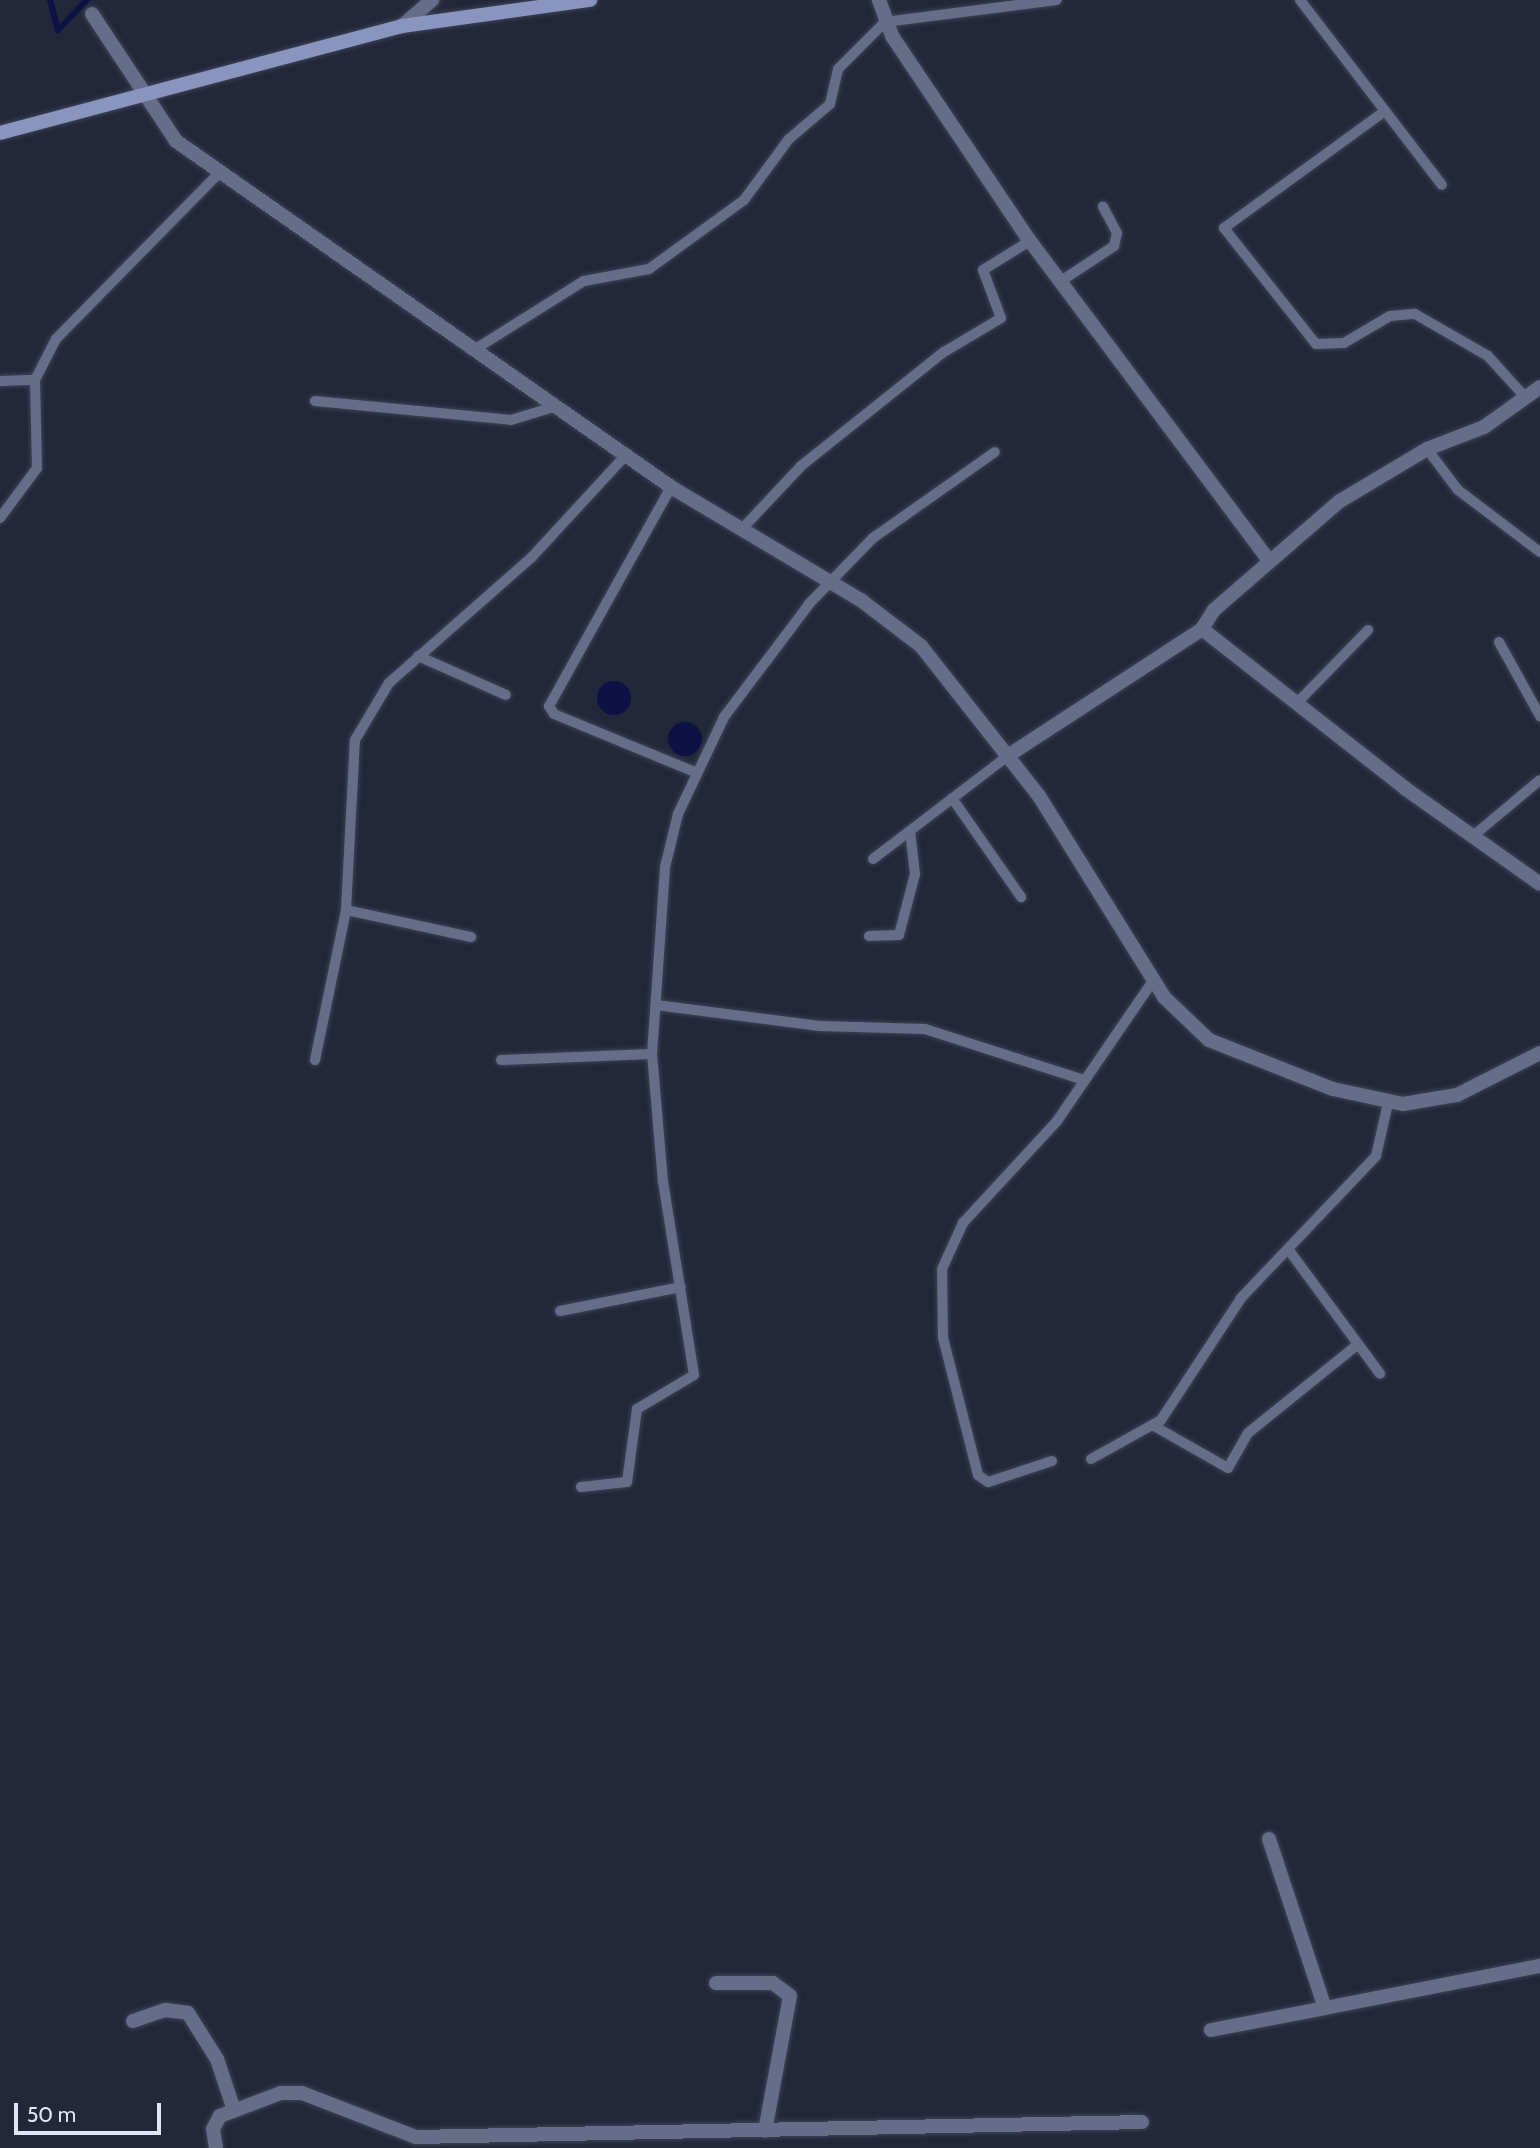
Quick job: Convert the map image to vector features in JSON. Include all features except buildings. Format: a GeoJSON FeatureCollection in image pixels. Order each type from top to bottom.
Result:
{"type":"FeatureCollection","features":[{"type":"Feature","properties":{"kind":"street"},"geometry":{"type":"LineString","coordinates":[[401,26],[432,0]]}},
{"type":"Feature","properties":{"kind":"street"},"geometry":{"type":"LineString","coordinates":[[0,133],[401,26],[590,0]]}},
{"type":"Feature","properties":{"kind":"street"},"geometry":{"type":"LineString","coordinates":[[880,4],[885,22],[1030,241],[1269,560]]}},
{"type":"Feature","properties":{"kind":"street"},"geometry":{"type":"LineString","coordinates":[[92,14],[147,92],[160,124],[220,172],[477,348],[671,487],[830,582],[920,646],[1009,755],[1153,981],[1184,1021],[1221,1048],[1388,1103],[1457,1095],[1540,1053]]}},
{"type":"Feature","properties":{"kind":"street"},"geometry":{"type":"LineString","coordinates":[[1009,755],[1202,629],[1269,560],[1339,500],[1427,449],[1484,427],[1540,387]]}},
{"type":"Feature","properties":{"kind":"street"},"geometry":{"type":"LineString","coordinates":[[1202,629],[1540,884]]}},
{"type":"Feature","properties":{"kind":"street"},"geometry":{"type":"LineString","coordinates":[[1269,1839],[1325,2008]]}},
{"type":"Feature","properties":{"kind":"street"},"geometry":{"type":"LineString","coordinates":[[1211,2030],[1540,1966]]}},
{"type":"Feature","properties":{"kind":"street"},"geometry":{"type":"LineString","coordinates":[[716,1983],[773,1983],[790,1996],[765,2131]]}},
{"type":"Feature","properties":{"kind":"street"},"geometry":{"type":"LineString","coordinates":[[133,2021],[165,2010],[188,2013],[217,2059],[234,2110]]}},
{"type":"Feature","properties":{"kind":"street"},"geometry":{"type":"LineString","coordinates":[[216,2148],[212,2129],[234,2110],[281,2093],[302,2093],[416,2137],[1142,2122]]}},
{"type":"Feature","properties":{"kind":"lane"},"geometry":{"type":"LineString","coordinates":[[477,348],[584,281],[649,269],[744,200],[789,139],[830,104],[838,69],[885,22],[1057,0]]}},
{"type":"Feature","properties":{"kind":"lane"},"geometry":{"type":"LineString","coordinates":[[1300,0],[1442,185]]}},
{"type":"Feature","properties":{"kind":"lane"},"geometry":{"type":"LineString","coordinates":[[1385,111],[1224,228],[1316,344],[1344,343],[1390,316],[1415,314],[1488,356],[1525,397]]}},
{"type":"Feature","properties":{"kind":"lane"},"geometry":{"type":"LineString","coordinates":[[0,518],[37,468],[35,380],[56,339],[220,172]]}},
{"type":"Feature","properties":{"kind":"lane"},"geometry":{"type":"LineString","coordinates":[[1061,281],[1114,246],[1117,233],[1103,207]]}},
{"type":"Feature","properties":{"kind":"lane"},"geometry":{"type":"LineString","coordinates":[[740,530],[800,466],[944,352],[1001,318],[984,270],[1030,241]]}},
{"type":"Feature","properties":{"kind":"lane"},"geometry":{"type":"LineString","coordinates":[[0,381],[35,380]]}},
{"type":"Feature","properties":{"kind":"lane"},"geometry":{"type":"LineString","coordinates":[[315,401],[511,421],[557,406]]}},
{"type":"Feature","properties":{"kind":"lane"},"geometry":{"type":"LineString","coordinates":[[1427,449],[1458,490],[1540,552]]}},
{"type":"Feature","properties":{"kind":"lane"},"geometry":{"type":"LineString","coordinates":[[581,1487],[627,1482],[637,1409],[690,1383],[681,1287],[663,1182],[652,1054],[665,867],[695,772],[768,653],[830,582],[873,538],[995,452]]}},
{"type":"Feature","properties":{"kind":"lane"},"geometry":{"type":"LineString","coordinates":[[314,1060],[345,910],[355,740],[379,697],[418,656],[531,558],[626,454]]}},
{"type":"Feature","properties":{"kind":"lane"},"geometry":{"type":"LineString","coordinates":[[671,487],[548,706],[554,714],[695,772]]}},
{"type":"Feature","properties":{"kind":"lane"},"geometry":{"type":"LineString","coordinates":[[1297,703],[1368,630]]}},
{"type":"Feature","properties":{"kind":"lane"},"geometry":{"type":"LineString","coordinates":[[1499,642],[1540,716]]}},
{"type":"Feature","properties":{"kind":"lane"},"geometry":{"type":"LineString","coordinates":[[418,656],[506,695]]}},
{"type":"Feature","properties":{"kind":"lane"},"geometry":{"type":"LineString","coordinates":[[873,859],[1009,755]]}},
{"type":"Feature","properties":{"kind":"lane"},"geometry":{"type":"LineString","coordinates":[[1473,836],[1540,780]]}},
{"type":"Feature","properties":{"kind":"lane"},"geometry":{"type":"LineString","coordinates":[[952,798],[1021,897]]}},
{"type":"Feature","properties":{"kind":"lane"},"geometry":{"type":"LineString","coordinates":[[869,936],[899,935],[915,874],[910,831]]}},
{"type":"Feature","properties":{"kind":"lane"},"geometry":{"type":"LineString","coordinates":[[345,910],[471,937]]}},
{"type":"Feature","properties":{"kind":"lane"},"geometry":{"type":"LineString","coordinates":[[1052,1461],[980,1479],[939,1298],[943,1269],[963,1223],[1056,1121],[1153,981]]}},
{"type":"Feature","properties":{"kind":"lane"},"geometry":{"type":"LineString","coordinates":[[656,1005],[820,1026],[926,1029],[1084,1080]]}},
{"type":"Feature","properties":{"kind":"lane"},"geometry":{"type":"LineString","coordinates":[[501,1060],[652,1054]]}},
{"type":"Feature","properties":{"kind":"lane"},"geometry":{"type":"LineString","coordinates":[[1091,1459],[1154,1426],[1241,1298],[1376,1156],[1388,1103]]}},
{"type":"Feature","properties":{"kind":"lane"},"geometry":{"type":"LineString","coordinates":[[1288,1249],[1380,1374]]}},
{"type":"Feature","properties":{"kind":"lane"},"geometry":{"type":"LineString","coordinates":[[560,1311],[681,1287]]}},
{"type":"Feature","properties":{"kind":"lane"},"geometry":{"type":"LineString","coordinates":[[1154,1426],[1228,1468],[1248,1433],[1357,1345]]}},
{"type":"Feature","properties":{"kind":"shaded area"},"geometry":{"type":"Polygon","coordinates":[[[614,681],[626,686],[631,698],[626,710],[614,715],[602,710],[597,698],[602,686],[614,681]]]}},
{"type":"Feature","properties":{"kind":"shaded area"},"geometry":{"type":"Polygon","coordinates":[[[685,722],[697,727],[702,739],[697,751],[685,756],[673,751],[668,739],[673,727],[685,722]]]}},
{"type":"Feature","properties":{"kind":"waterway"},"geometry":{"type":"LineString","coordinates":[[50,0],[58,30]]}},
{"type":"Feature","properties":{"kind":"waterway"},"geometry":{"type":"LineString","coordinates":[[58,30],[87,0]]}}]}
